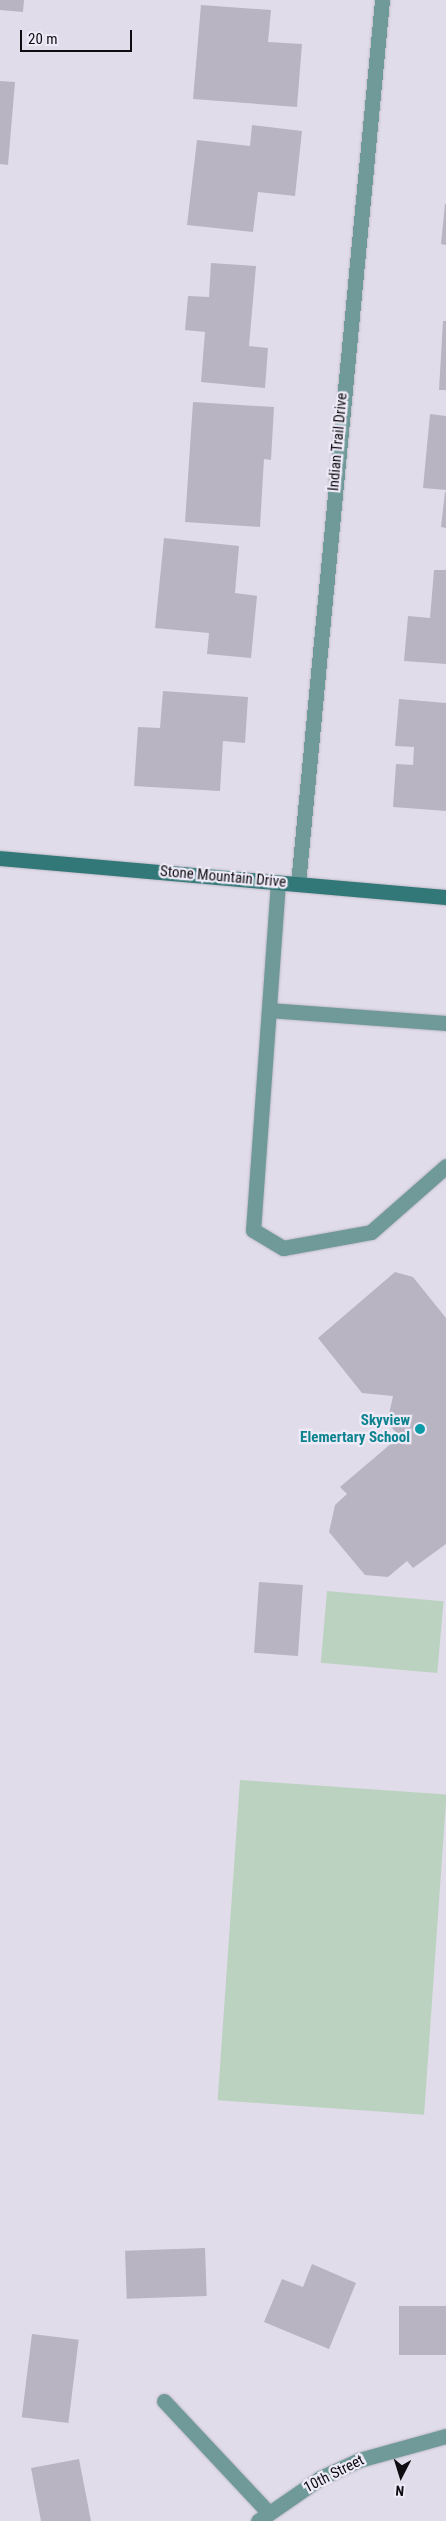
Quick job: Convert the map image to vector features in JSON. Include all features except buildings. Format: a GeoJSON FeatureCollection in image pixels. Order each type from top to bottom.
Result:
{"type":"FeatureCollection","features":[{"type":"Feature","properties":{"kind":"street","name":"Indian Trail Drive"},"geometry":{"type":"LineString","coordinates":[[298,884],[382,0]]}},
{"type":"Feature","properties":{"kind":"street","name":"Stone Mountain Drive"},"geometry":{"type":"LineString","coordinates":[[0,858],[446,897]]}},
{"type":"Feature","properties":{"kind":"street"},"geometry":{"type":"LineString","coordinates":[[278,882],[253,1230],[283,1248],[371,1232],[446,1166]]}},
{"type":"Feature","properties":{"kind":"street"},"geometry":{"type":"LineString","coordinates":[[269,1010],[446,1023]]}},
{"type":"Feature","properties":{"kind":"street"},"geometry":{"type":"LineString","coordinates":[[164,2401],[263,2517]]}},
{"type":"Feature","properties":{"kind":"street","name":"10th Street"},"geometry":{"type":"LineString","coordinates":[[263,2517],[320,2478],[359,2460],[446,2436]]}},
{"type":"Feature","properties":{"kind":"green space"},"geometry":{"type":"Polygon","coordinates":[[[327,1591],[444,1601],[437,1673],[321,1663],[327,1591]]]}},
{"type":"Feature","properties":{"kind":"green space"},"geometry":{"type":"Polygon","coordinates":[[[240,1780],[446,1794],[424,2115],[218,2100],[240,1780]]]}},
{"type":"Feature","properties":{"kind":"place","name":"Skyview Elemertary School"},"geometry":{"type":"Point","coordinates":[420,1429]}}]}
